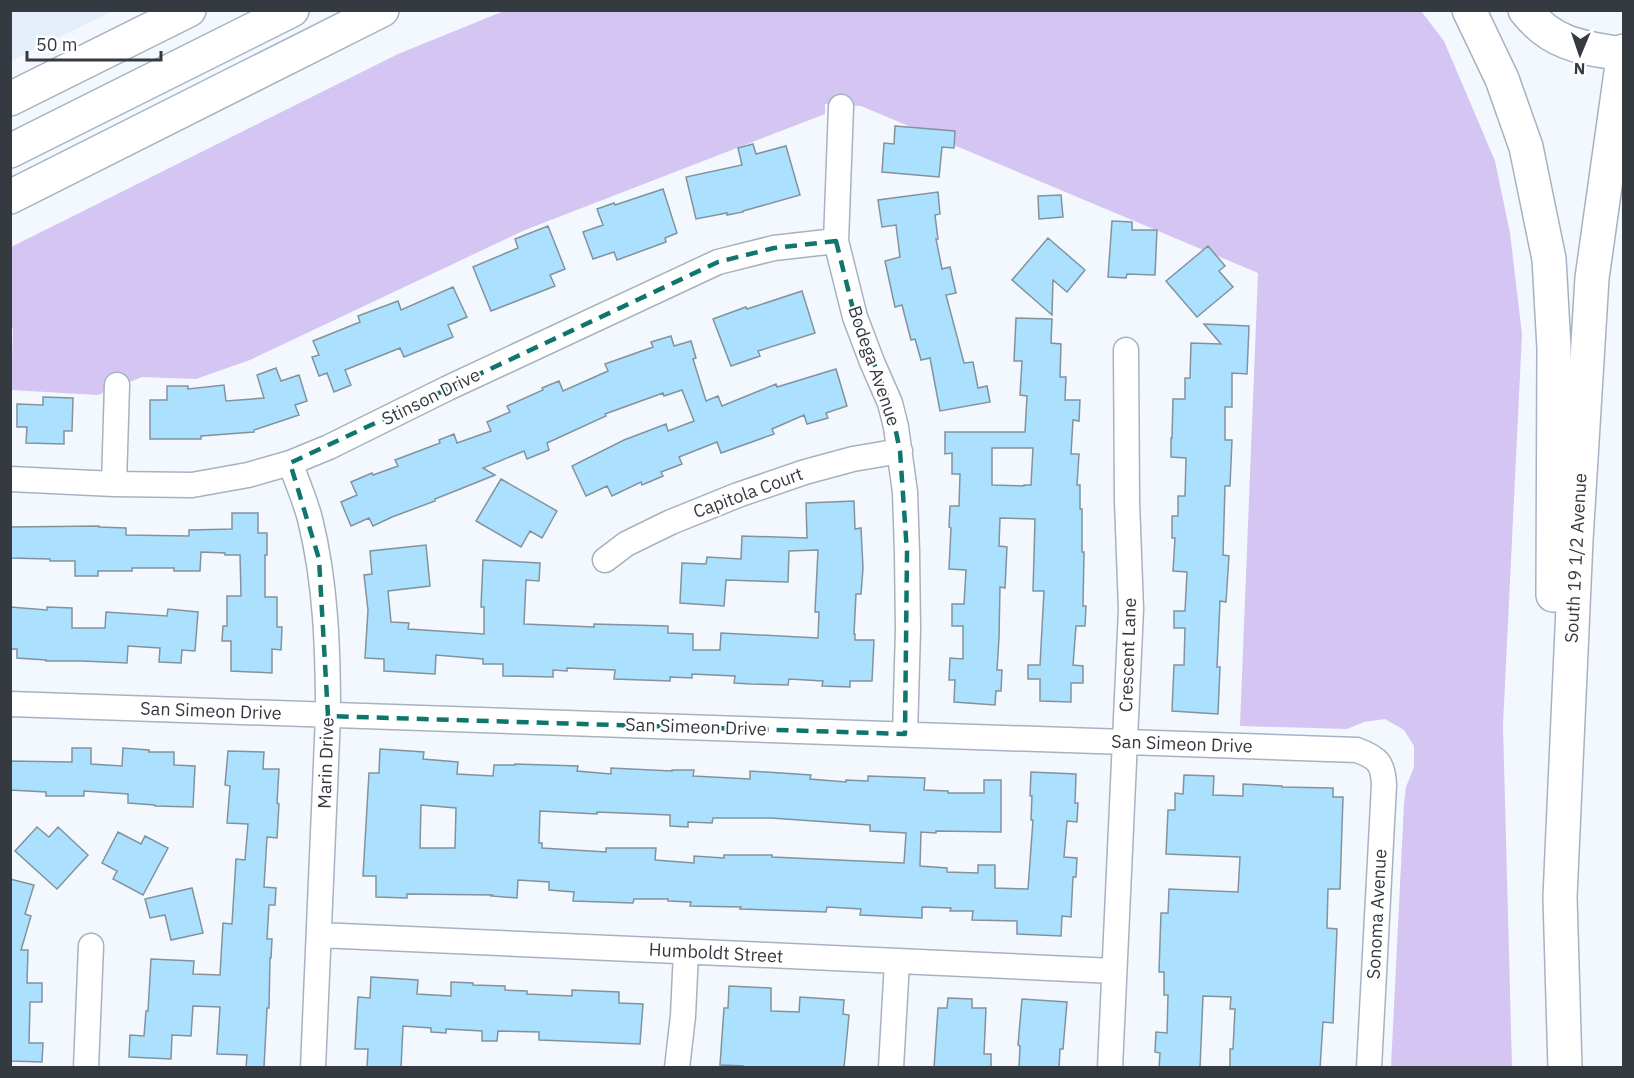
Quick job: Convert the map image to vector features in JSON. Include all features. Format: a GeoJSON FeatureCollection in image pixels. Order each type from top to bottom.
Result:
{"type":"FeatureCollection","features":[{"type":"Feature","properties":{"kind":"highway"},"geometry":{"type":"LineString","coordinates":[[10,99],[189,10]]}},
{"type":"Feature","properties":{"kind":"highway"},"geometry":{"type":"LineString","coordinates":[[10,151],[292,10]]}},
{"type":"Feature","properties":{"kind":"highway"},"geometry":{"type":"LineString","coordinates":[[10,197],[382,10]]}},
{"type":"Feature","properties":{"kind":"highway"},"geometry":{"type":"LineString","coordinates":[[1469,10],[1502,79],[1526,147],[1549,259],[1554,348],[1552,583],[1562,829]]}},
{"type":"Feature","properties":{"kind":"highway"},"geometry":{"type":"LineString","coordinates":[[1525,10],[1533,20],[1563,42],[1584,48],[1623,52]]}},
{"type":"Feature","properties":{"kind":"highway","name":"South 19 1/2 Avenue"},"geometry":{"type":"LineString","coordinates":[[1565,1068],[1560,897],[1576,540],[1592,278],[1623,52]]}},
{"type":"Feature","properties":{"kind":"street","name":"Bodega Avenue"},"geometry":{"type":"LineString","coordinates":[[841,107],[836,241],[855,317],[890,403],[896,427],[905,492],[908,630],[905,734]]}},
{"type":"Feature","properties":{"kind":"street","name":"Stinson Drive"},"geometry":{"type":"LineString","coordinates":[[10,479],[192,485],[248,475],[329,447],[448,387],[718,262],[774,248],[836,241]]}},
{"type":"Feature","properties":{"kind":"street","name":"Crescent Lane"},"geometry":{"type":"LineString","coordinates":[[1110,1068],[1131,609],[1127,501],[1126,350]]}},
{"type":"Feature","properties":{"kind":"street"},"geometry":{"type":"LineString","coordinates":[[114,484],[117,386]]}},
{"type":"Feature","properties":{"kind":"street","name":"Capitola Court"},"geometry":{"type":"LineString","coordinates":[[605,560],[626,544],[671,522],[738,495],[805,472],[900,451]]}},
{"type":"Feature","properties":{"kind":"street","name":"Marin Drive"},"geometry":{"type":"LineString","coordinates":[[290,462],[310,516],[319,559],[328,673],[313,1068]]}},
{"type":"Feature","properties":{"kind":"street","name":"San Simeon Drive"},"geometry":{"type":"LineString","coordinates":[[10,704],[1357,750],[1369,754],[1379,762]]}},
{"type":"Feature","properties":{"kind":"street","name":"Sonoma Avenue"},"geometry":{"type":"LineString","coordinates":[[1369,1068],[1384,785],[1379,762]]}},
{"type":"Feature","properties":{"kind":"street","name":"Humboldt Street"},"geometry":{"type":"LineString","coordinates":[[319,934],[1114,971]]}},
{"type":"Feature","properties":{"kind":"street"},"geometry":{"type":"LineString","coordinates":[[86,1068],[91,946]]}},
{"type":"Feature","properties":{"kind":"street"},"geometry":{"type":"LineString","coordinates":[[677,1068],[683,1016],[686,952]]}},
{"type":"Feature","properties":{"kind":"street"},"geometry":{"type":"LineString","coordinates":[[891,1068],[897,962]]}},
{"type":"Feature","properties":{"kind":"highlighted area"},"geometry":{"type":"Polygon","coordinates":[[[836,241],[855,317],[890,403],[900,451],[907,552],[905,734],[328,716],[319,559],[290,463],[718,262],[774,248],[836,241]]]}},
{"type":"Feature","properties":{"kind":"shaded area"},"geometry":{"type":"Polygon","coordinates":[[[11,10],[113,10],[113,11],[11,61],[11,10]]]}},
{"type":"Feature","properties":{"kind":"shaded area"},"geometry":{"type":"Polygon","coordinates":[[[504,11],[1421,11],[1444,41],[1495,161],[1510,233],[1522,334],[1503,725],[1512,1067],[1391,1067],[1404,804],[1406,787],[1414,767],[1414,746],[1404,730],[1385,719],[1364,722],[1347,729],[1240,726],[1258,273],[861,106],[825,104],[825,114],[525,230],[250,360],[196,379],[142,377],[98,395],[11,390],[13,329],[11,328],[11,247],[398,54],[504,11]]]}},
{"type":"Feature","properties":{"kind":"building"},"geometry":{"type":"Polygon","coordinates":[[[895,126],[955,131],[954,148],[942,147],[939,177],[882,172],[884,143],[894,144],[895,126]]]}},
{"type":"Feature","properties":{"kind":"building"},"geometry":{"type":"Polygon","coordinates":[[[753,144],[756,154],[786,146],[800,195],[743,212],[696,219],[686,177],[742,165],[738,148],[753,144]]]}},
{"type":"Feature","properties":{"kind":"building"},"geometry":{"type":"Polygon","coordinates":[[[663,189],[677,233],[665,238],[666,242],[617,260],[614,252],[593,259],[583,232],[603,225],[597,209],[663,189]]]}},
{"type":"Feature","properties":{"kind":"building"},"geometry":{"type":"Polygon","coordinates":[[[938,192],[940,214],[935,215],[938,239],[936,239],[942,269],[950,267],[956,293],[946,295],[964,363],[973,362],[978,388],[987,386],[990,402],[940,411],[930,358],[921,360],[915,339],[911,340],[902,305],[895,307],[885,261],[900,257],[896,225],[882,227],[878,200],[938,192]]]}},
{"type":"Feature","properties":{"kind":"building"},"geometry":{"type":"Polygon","coordinates":[[[1061,195],[1063,217],[1039,219],[1038,196],[1061,195]]]}},
{"type":"Feature","properties":{"kind":"building"},"geometry":{"type":"Polygon","coordinates":[[[1112,221],[1132,222],[1132,230],[1157,230],[1155,275],[1127,274],[1126,278],[1108,277],[1112,221]]]}},
{"type":"Feature","properties":{"kind":"building"},"geometry":{"type":"Polygon","coordinates":[[[548,226],[565,269],[550,275],[555,286],[491,311],[473,267],[518,248],[515,239],[548,226]]]}},
{"type":"Feature","properties":{"kind":"building"},"geometry":{"type":"Polygon","coordinates":[[[1048,238],[1085,270],[1067,292],[1053,280],[1052,315],[1012,280],[1048,238]]]}},
{"type":"Feature","properties":{"kind":"building"},"geometry":{"type":"Polygon","coordinates":[[[1208,246],[1225,266],[1219,271],[1233,287],[1197,317],[1166,281],[1208,246]]]}},
{"type":"Feature","properties":{"kind":"building"},"geometry":{"type":"Polygon","coordinates":[[[453,287],[467,317],[448,325],[453,337],[404,357],[400,348],[345,370],[351,385],[334,392],[327,373],[319,376],[312,357],[319,355],[313,341],[360,322],[358,316],[398,301],[401,310],[453,287]]]}},
{"type":"Feature","properties":{"kind":"building"},"geometry":{"type":"Polygon","coordinates":[[[802,291],[815,333],[758,351],[760,356],[731,366],[713,319],[802,291]]]}},
{"type":"Feature","properties":{"kind":"building"},"geometry":{"type":"Polygon","coordinates":[[[1016,318],[1052,319],[1051,343],[1061,344],[1060,377],[1066,377],[1065,400],[1080,400],[1079,421],[1073,420],[1071,454],[1079,454],[1077,485],[1080,485],[1080,509],[1082,509],[1083,606],[1086,606],[1085,626],[1076,626],[1073,665],[1083,666],[1083,683],[1071,683],[1071,702],[1040,701],[1040,679],[1028,679],[1028,665],[1040,665],[1044,591],[1033,591],[1035,519],[1000,518],[999,546],[1007,547],[1005,588],[1000,587],[997,670],[1002,670],[1001,691],[996,691],[995,705],[954,702],[955,680],[949,680],[950,658],[963,659],[963,626],[952,626],[952,604],[964,604],[966,570],[949,569],[950,506],[959,506],[960,474],[952,474],[952,453],[945,454],[945,432],[1025,432],[1027,396],[1020,395],[1022,361],[1014,361],[1016,318]],[[992,448],[992,485],[1031,485],[1033,448],[992,448]]]}},
{"type":"Feature","properties":{"kind":"building"},"geometry":{"type":"Polygon","coordinates":[[[1204,324],[1249,326],[1247,374],[1232,373],[1232,407],[1225,407],[1225,440],[1232,440],[1230,486],[1225,486],[1223,555],[1229,556],[1226,602],[1220,601],[1217,667],[1220,667],[1218,714],[1172,711],[1174,665],[1184,665],[1185,628],[1174,628],[1174,611],[1185,611],[1187,572],[1173,571],[1175,538],[1172,538],[1172,516],[1178,516],[1178,496],[1185,496],[1186,458],[1171,457],[1173,399],[1185,399],[1185,378],[1190,378],[1191,343],[1221,344],[1204,324]]]}},
{"type":"Feature","properties":{"kind":"building"},"geometry":{"type":"Polygon","coordinates":[[[671,336],[674,346],[691,341],[696,358],[693,359],[706,401],[718,396],[722,406],[776,384],[777,387],[836,369],[847,406],[826,413],[828,418],[807,424],[804,415],[772,429],[774,434],[721,453],[717,442],[679,457],[682,464],[661,472],[663,476],[642,485],[641,482],[612,496],[607,486],[586,496],[572,466],[624,440],[666,424],[668,431],[694,421],[682,390],[664,396],[663,393],[605,414],[606,416],[547,443],[549,450],[527,459],[524,451],[483,468],[495,475],[435,499],[435,501],[373,526],[369,518],[351,526],[341,502],[357,495],[351,482],[398,466],[395,460],[440,443],[439,440],[454,434],[457,443],[491,431],[487,422],[510,412],[507,406],[559,381],[563,391],[608,371],[605,364],[653,347],[651,342],[671,336]]]}},
{"type":"Feature","properties":{"kind":"building"},"geometry":{"type":"Polygon","coordinates":[[[276,368],[281,381],[299,375],[307,401],[295,405],[299,415],[254,430],[254,432],[201,436],[201,439],[150,439],[150,400],[167,400],[167,386],[188,386],[188,389],[224,385],[226,401],[264,398],[257,375],[276,368]]]}},
{"type":"Feature","properties":{"kind":"building"},"geometry":{"type":"Polygon","coordinates":[[[43,397],[73,398],[72,431],[64,431],[64,444],[26,443],[27,427],[17,427],[17,404],[43,405],[43,397]]]}},
{"type":"Feature","properties":{"kind":"building"},"geometry":{"type":"Polygon","coordinates":[[[501,479],[557,511],[542,538],[530,531],[521,547],[476,521],[501,479]]]}},
{"type":"Feature","properties":{"kind":"building"},"geometry":{"type":"Polygon","coordinates":[[[854,501],[855,529],[861,528],[863,568],[861,594],[856,594],[854,634],[855,640],[874,640],[872,681],[850,681],[850,687],[822,686],[823,681],[789,679],[788,685],[734,683],[735,676],[692,674],[692,678],[670,677],[670,681],[614,679],[615,670],[567,668],[567,671],[553,670],[553,677],[503,676],[503,664],[483,664],[483,659],[436,655],[435,674],[384,671],[384,659],[365,658],[368,610],[364,575],[372,574],[370,551],[426,545],[430,586],[388,591],[391,622],[409,623],[408,629],[484,634],[484,607],[481,607],[483,560],[540,563],[539,581],[526,580],[524,624],[594,627],[594,624],[668,626],[668,633],[693,634],[693,650],[720,650],[721,633],[818,638],[819,612],[815,612],[818,550],[789,551],[788,582],[726,580],[724,606],[680,603],[682,563],[706,564],[707,557],[741,559],[742,536],[807,538],[806,503],[854,501]]]}},
{"type":"Feature","properties":{"kind":"building"},"geometry":{"type":"Polygon","coordinates":[[[232,513],[258,513],[258,533],[267,533],[265,597],[277,597],[277,627],[282,627],[281,650],[272,649],[272,673],[231,671],[231,641],[222,641],[223,626],[227,626],[227,596],[241,596],[240,555],[201,552],[200,571],[174,571],[174,568],[132,568],[132,571],[98,571],[98,576],[75,576],[75,561],[10,558],[10,527],[99,526],[126,528],[126,535],[189,536],[189,530],[232,529],[232,513]]]}},
{"type":"Feature","properties":{"kind":"building"},"geometry":{"type":"Polygon","coordinates":[[[10,607],[47,610],[47,607],[72,608],[72,628],[105,628],[106,612],[167,616],[168,609],[198,612],[195,651],[182,650],[181,663],[159,662],[160,648],[128,646],[127,663],[17,658],[17,649],[10,649],[10,607]]]}},
{"type":"Feature","properties":{"kind":"building"},"geometry":{"type":"Polygon","coordinates":[[[72,748],[91,748],[91,764],[122,766],[123,748],[149,750],[149,752],[174,752],[174,765],[195,766],[193,807],[128,803],[128,794],[84,791],[84,796],[46,796],[46,792],[10,790],[10,761],[72,762],[72,748]]]}},
{"type":"Feature","properties":{"kind":"building"},"geometry":{"type":"Polygon","coordinates":[[[380,749],[424,752],[423,759],[458,762],[457,774],[493,776],[494,765],[515,764],[578,766],[577,771],[611,774],[611,768],[694,770],[693,776],[750,779],[750,771],[811,775],[810,779],[846,782],[846,780],[868,781],[868,776],[925,778],[924,790],[948,791],[948,793],[984,793],[984,780],[1001,780],[1001,832],[921,832],[920,866],[947,868],[947,872],[978,873],[978,865],[995,865],[995,888],[1028,889],[1033,820],[1031,820],[1032,796],[1030,796],[1031,772],[1076,774],[1077,822],[1067,821],[1064,857],[1077,858],[1076,877],[1073,877],[1071,917],[1062,916],[1061,936],[1017,934],[1017,921],[972,920],[973,911],[950,911],[951,908],[922,907],[922,918],[860,915],[861,909],[827,907],[826,912],[690,906],[691,902],[668,901],[668,899],[634,899],[633,903],[573,901],[574,892],[549,890],[549,882],[518,880],[517,898],[492,895],[407,894],[407,898],[376,897],[376,876],[363,876],[369,773],[379,773],[380,749]],[[421,805],[420,848],[455,848],[456,808],[421,805]],[[540,811],[539,843],[542,843],[542,848],[606,852],[606,848],[656,848],[655,860],[694,863],[694,856],[724,858],[724,855],[772,855],[772,857],[904,863],[906,833],[870,831],[870,825],[771,818],[713,818],[712,823],[688,822],[688,827],[670,826],[670,815],[540,811]]]}},
{"type":"Feature","properties":{"kind":"building"},"geometry":{"type":"Polygon","coordinates":[[[228,751],[264,752],[263,769],[279,769],[277,838],[267,837],[264,887],[276,888],[275,905],[269,905],[267,939],[272,939],[264,1068],[246,1068],[247,1055],[217,1054],[220,1007],[193,1006],[191,1036],[172,1035],[171,1059],[129,1057],[130,1035],[144,1036],[151,959],[194,961],[193,974],[220,975],[223,923],[232,924],[236,859],[245,860],[248,824],[227,823],[230,786],[225,785],[228,751]]]}},
{"type":"Feature","properties":{"kind":"building"},"geometry":{"type":"Polygon","coordinates":[[[1184,775],[1214,776],[1213,795],[1243,796],[1243,784],[1333,788],[1333,797],[1343,797],[1340,889],[1328,889],[1327,928],[1337,929],[1333,1023],[1323,1022],[1320,1068],[1230,1068],[1235,1009],[1230,1009],[1231,997],[1203,996],[1200,1068],[1159,1068],[1160,1053],[1155,1052],[1156,1032],[1167,1033],[1168,995],[1164,995],[1164,972],[1159,972],[1161,913],[1168,913],[1169,889],[1238,892],[1240,857],[1166,854],[1168,810],[1175,810],[1175,793],[1183,794],[1184,775]]]}},
{"type":"Feature","properties":{"kind":"building"},"geometry":{"type":"Polygon","coordinates":[[[37,827],[49,837],[58,827],[88,855],[57,889],[15,851],[37,827]]]}},
{"type":"Feature","properties":{"kind":"building"},"geometry":{"type":"Polygon","coordinates":[[[118,832],[141,844],[145,836],[168,848],[143,895],[113,879],[117,871],[102,863],[118,832]]]}},
{"type":"Feature","properties":{"kind":"building"},"geometry":{"type":"Polygon","coordinates":[[[10,879],[34,885],[25,914],[31,916],[21,950],[28,950],[27,983],[42,983],[42,1002],[30,1002],[29,1043],[43,1043],[42,1062],[10,1061],[10,879]]]}},
{"type":"Feature","properties":{"kind":"building"},"geometry":{"type":"Polygon","coordinates":[[[192,888],[203,933],[171,940],[165,915],[150,918],[145,899],[192,888]]]}},
{"type":"Feature","properties":{"kind":"building"},"geometry":{"type":"Polygon","coordinates":[[[371,977],[418,980],[417,994],[451,996],[451,982],[505,986],[505,990],[527,991],[527,994],[572,996],[572,990],[619,992],[619,1003],[643,1004],[640,1044],[539,1040],[539,1032],[498,1031],[497,1041],[482,1041],[482,1031],[446,1029],[446,1033],[431,1032],[431,1028],[403,1026],[401,1068],[367,1068],[368,1049],[355,1049],[358,997],[370,998],[371,977]]]}},
{"type":"Feature","properties":{"kind":"building"},"geometry":{"type":"Polygon","coordinates":[[[729,986],[771,988],[771,1011],[799,1012],[800,997],[844,1000],[843,1014],[849,1015],[844,1068],[743,1068],[743,1066],[720,1065],[724,1008],[728,1008],[729,986]]]}},
{"type":"Feature","properties":{"kind":"building"},"geometry":{"type":"Polygon","coordinates":[[[948,998],[972,999],[972,1008],[986,1008],[984,1054],[991,1054],[991,1068],[934,1068],[938,1008],[947,1008],[948,998]]]}},
{"type":"Feature","properties":{"kind":"building"},"geometry":{"type":"Polygon","coordinates":[[[1022,999],[1067,1002],[1059,1068],[1019,1068],[1020,1046],[1018,1045],[1022,999]]]}}]}
